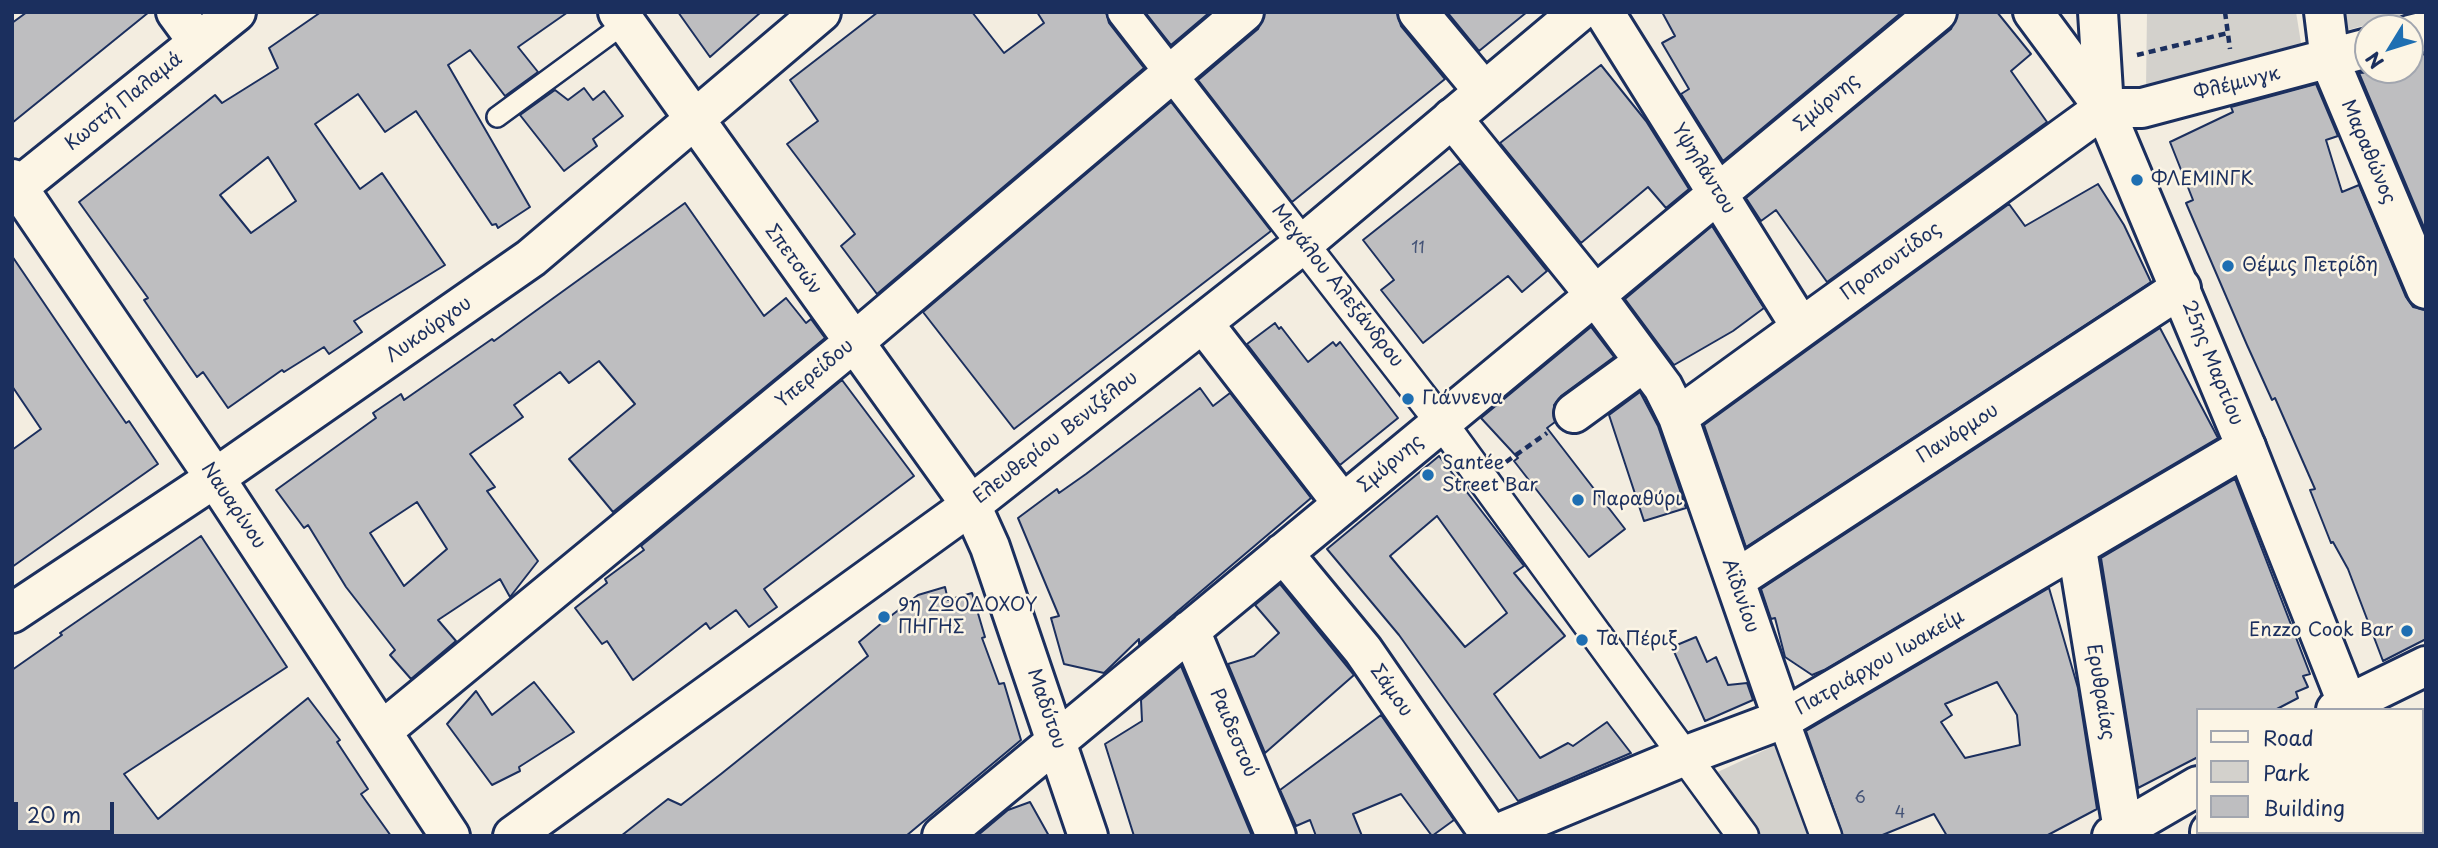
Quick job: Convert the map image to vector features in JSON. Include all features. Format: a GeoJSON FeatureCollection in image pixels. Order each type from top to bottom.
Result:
{"type":"FeatureCollection","features":[{"type":"Feature","properties":{"kind":"street","name":"Κωστή Παλαμά"},"geometry":{"type":"LineString","coordinates":[[14,186],[188,27],[236,12]]}},
{"type":"Feature","properties":{"kind":"street","name":"Λυκούργου"},"geometry":{"type":"LineString","coordinates":[[12,613],[215,478],[531,258],[821,12]]}},
{"type":"Feature","properties":{"kind":"street","name":"Μεγάλου Αλεξάνδρου"},"geometry":{"type":"LineString","coordinates":[[1123,12],[1441,422],[1687,755],[1743,836]]}},
{"type":"Feature","properties":{"kind":"street","name":"Υπερείδου"},"geometry":{"type":"LineString","coordinates":[[382,731],[853,343],[1244,12]]}},
{"type":"Feature","properties":{"kind":"street"},"geometry":{"type":"LineString","coordinates":[[1418,12],[1483,90]]}},
{"type":"Feature","properties":{"kind":"street","name":"Ελευθερίου Βενιζέλου"},"geometry":{"type":"LineString","coordinates":[[513,836],[971,505],[1304,243],[1579,12]]}},
{"type":"Feature","properties":{"kind":"street","name":"Υψηλάντου"},"geometry":{"type":"LineString","coordinates":[[1605,12],[1801,327]]}},
{"type":"Feature","properties":{"kind":"street","name":"Σμύρνης"},"geometry":{"type":"LineString","coordinates":[[958,830],[1057,740],[1937,12]]}},
{"type":"Feature","properties":{"kind":"street"},"geometry":{"type":"LineString","coordinates":[[2033,12],[2104,108]]}},
{"type":"Feature","properties":{"kind":"street","name":"25ης Μαρτίου"},"geometry":{"type":"LineString","coordinates":[[2098,12],[2104,108],[2246,447],[2345,708]]}},
{"type":"Feature","properties":{"kind":"street","name":"Μαραθώνος"},"geometry":{"type":"LineString","coordinates":[[2324,12],[2330,61],[2426,289]]}},
{"type":"Feature","properties":{"kind":"street","name":"Σπετσών"},"geometry":{"type":"LineString","coordinates":[[622,17],[693,120],[971,505]]}},
{"type":"Feature","properties":{"kind":"street","name":"Φλέμινγκ"},"geometry":{"type":"LineString","coordinates":[[2104,108],[2142,108],[2354,53]]}},
{"type":"Feature","properties":{"kind":"street","name":"Προποντίδος"},"geometry":{"type":"LineString","coordinates":[[1678,417],[2104,108]]}},
{"type":"Feature","properties":{"kind":"street","name":"Αϊδινίου"},"geometry":{"type":"LineString","coordinates":[[1452,118],[1595,295],[1663,387],[1678,417],[1826,836]]}},
{"type":"Feature","properties":{"kind":"street","name":"Ναυαρίνου"},"geometry":{"type":"LineString","coordinates":[[14,186],[215,478],[450,836]]}},
{"type":"Feature","properties":{"kind":"street","name":"Πανόρμου"},"geometry":{"type":"LineString","coordinates":[[1735,580],[2181,288]]}},
{"type":"Feature","properties":{"kind":"street"},"geometry":{"type":"LineString","coordinates":[[1203,323],[1343,504]]}},
{"type":"Feature","properties":{"kind":"street"},"geometry":{"type":"LineString","coordinates":[[1574,414],[1644,362]]}},
{"type":"Feature","properties":{"kind":"street","name":"Πατριάρχου Ιωακείμ"},"geometry":{"type":"LineString","coordinates":[[1491,836],[1687,755],[1783,719],[2246,447]]}},
{"type":"Feature","properties":{"kind":"street","name":"Μαδύτου"},"geometry":{"type":"LineString","coordinates":[[971,505],[990,547],[1088,836]]}},
{"type":"Feature","properties":{"kind":"street","name":"Ερυθραίας"},"geometry":{"type":"LineString","coordinates":[[2077,548],[2120,834]]}},
{"type":"Feature","properties":{"kind":"street","name":"Σάμου"},"geometry":{"type":"LineString","coordinates":[[1283,553],[1363,650],[1491,836]]}},
{"type":"Feature","properties":{"kind":"street","name":"Ραιδεστού"},"geometry":{"type":"LineString","coordinates":[[1190,630],[1276,836]]}},
{"type":"Feature","properties":{"kind":"street"},"geometry":{"type":"LineString","coordinates":[[2345,708],[2426,666]]}},
{"type":"Feature","properties":{"kind":"street"},"geometry":{"type":"LineString","coordinates":[[2120,834],[2196,793]]}},
{"type":"Feature","properties":{"kind":"lane"},"geometry":{"type":"LineString","coordinates":[[497,117],[622,17]]}},
{"type":"Feature","properties":{"kind":"path"},"geometry":{"type":"LineString","coordinates":[[2101,63],[2228,33]]}},
{"type":"Feature","properties":{"kind":"path"},"geometry":{"type":"LineString","coordinates":[[1483,479],[1574,414]]}},
{"type":"Feature","properties":{"kind":"green space"},"geometry":{"type":"Polygon","coordinates":[[[2147,12],[2296,12],[2301,43],[2146,89],[2147,12]]]}},
{"type":"Feature","properties":{"kind":"green space"},"geometry":{"type":"Polygon","coordinates":[[[2343,12],[2411,12],[2354,14],[2354,28],[2348,30],[2343,12]]]}},
{"type":"Feature","properties":{"kind":"green space"},"geometry":{"type":"Polygon","coordinates":[[[1780,743],[1818,836],[1755,836],[1709,776],[1780,743]]]}},
{"type":"Feature","properties":{"kind":"building"},"geometry":{"type":"Polygon","coordinates":[[[27,12],[149,12],[12,123],[12,23],[27,12]]]}},
{"type":"Feature","properties":{"kind":"building"},"geometry":{"type":"Polygon","coordinates":[[[321,12],[568,12],[518,47],[538,72],[505,96],[470,50],[448,65],[530,207],[498,228],[496,224],[492,225],[416,111],[385,132],[358,94],[315,124],[360,189],[382,173],[445,265],[354,321],[362,332],[329,354],[324,347],[284,372],[282,370],[228,408],[203,372],[197,377],[144,300],[148,298],[79,202],[215,95],[222,103],[278,68],[269,48],[321,12]],[[268,157],[220,195],[251,233],[296,201],[268,157]]]}},
{"type":"Feature","properties":{"kind":"building"},"geometry":{"type":"Polygon","coordinates":[[[678,12],[761,12],[710,57],[678,12]]]}},
{"type":"Feature","properties":{"kind":"building"},"geometry":{"type":"Polygon","coordinates":[[[878,12],[972,12],[1004,53],[1044,23],[1037,12],[1106,12],[1109,23],[1144,68],[877,294],[841,246],[855,234],[787,144],[818,121],[790,80],[878,12]]]}},
{"type":"Feature","properties":{"kind":"building"},"geometry":{"type":"Polygon","coordinates":[[[1145,12],[1210,12],[1171,45],[1145,12]]]}},
{"type":"Feature","properties":{"kind":"building"},"geometry":{"type":"Polygon","coordinates":[[[1265,12],[1397,12],[1401,26],[1445,79],[1292,202],[1198,80],[1258,29],[1265,12]]]}},
{"type":"Feature","properties":{"kind":"building"},"geometry":{"type":"Polygon","coordinates":[[[1447,12],[1527,12],[1479,51],[1447,12]]]}},
{"type":"Feature","properties":{"kind":"building"},"geometry":{"type":"Polygon","coordinates":[[[1662,12],[1902,12],[1723,161],[1681,94],[1689,89],[1662,43],[1675,36],[1662,12]]]}},
{"type":"Feature","properties":{"kind":"building"},"geometry":{"type":"Polygon","coordinates":[[[1958,12],[1997,12],[2031,54],[2011,71],[2047,122],[1827,282],[1776,210],[1761,221],[1746,198],[1951,29],[1958,12]]]}},
{"type":"Feature","properties":{"kind":"building"},"geometry":{"type":"Polygon","coordinates":[[[2424,54],[2426,232],[2364,84],[2424,84],[2424,54]]]}},
{"type":"Feature","properties":{"kind":"building"},"geometry":{"type":"Polygon","coordinates":[[[1601,65],[1646,121],[1689,189],[1666,208],[1648,187],[1581,243],[1500,143],[1601,65]]]}},
{"type":"Feature","properties":{"kind":"building"},"geometry":{"type":"Polygon","coordinates":[[[2316,84],[2338,136],[2326,140],[2342,192],[2359,185],[2406,297],[2413,307],[2426,310],[2426,639],[2383,661],[2348,569],[2333,542],[2331,543],[2310,490],[2315,489],[2275,398],[2272,400],[2247,345],[2186,203],[2193,200],[2170,142],[2233,112],[2231,107],[2316,84]]]}},
{"type":"Feature","properties":{"kind":"building"},"geometry":{"type":"Polygon","coordinates":[[[584,88],[593,100],[604,91],[623,116],[593,139],[597,146],[564,171],[520,115],[555,90],[568,100],[584,88]]]}},
{"type":"Feature","properties":{"kind":"building"},"geometry":{"type":"Polygon","coordinates":[[[1171,102],[1271,231],[1014,429],[923,312],[1171,102]]]}},
{"type":"Feature","properties":{"kind":"building"},"geometry":{"type":"Polygon","coordinates":[[[1460,163],[1547,271],[1522,292],[1508,276],[1423,343],[1381,290],[1394,280],[1363,240],[1460,163]]]}},
{"type":"Feature","properties":{"kind":"building"},"geometry":{"type":"Polygon","coordinates":[[[2098,184],[2124,225],[2151,282],[1746,547],[1704,425],[2009,204],[2025,226],[2098,184]]]}},
{"type":"Feature","properties":{"kind":"building"},"geometry":{"type":"Polygon","coordinates":[[[685,203],[764,316],[786,298],[806,323],[811,319],[825,338],[613,512],[569,459],[635,404],[599,361],[569,383],[560,372],[514,405],[523,417],[470,454],[495,487],[487,491],[538,561],[510,597],[500,579],[438,620],[456,641],[411,679],[390,655],[395,650],[346,587],[308,525],[304,528],[276,490],[376,418],[373,413],[401,394],[404,400],[492,339],[494,341],[685,203]],[[417,502],[370,533],[404,586],[447,549],[417,502]]]}},
{"type":"Feature","properties":{"kind":"building"},"geometry":{"type":"Polygon","coordinates":[[[1712,226],[1764,308],[1733,331],[1674,365],[1625,299],[1712,226]]]}},
{"type":"Feature","properties":{"kind":"building"},"geometry":{"type":"Polygon","coordinates":[[[12,256],[126,423],[129,421],[158,464],[12,567],[12,450],[41,429],[12,386],[12,256]]]}},
{"type":"Feature","properties":{"kind":"building"},"geometry":{"type":"Polygon","coordinates":[[[1275,323],[1308,362],[1333,342],[1336,346],[1340,342],[1398,418],[1340,465],[1247,344],[1275,323]]]}},
{"type":"Feature","properties":{"kind":"building"},"geometry":{"type":"Polygon","coordinates":[[[1591,327],[1614,357],[1561,396],[1554,405],[1555,422],[1547,428],[1625,529],[1589,557],[1514,461],[1518,458],[1481,418],[1591,327]]]}},
{"type":"Feature","properties":{"kind":"building"},"geometry":{"type":"Polygon","coordinates":[[[2160,328],[2218,438],[1824,670],[1812,675],[1785,657],[1775,618],[1771,619],[1761,589],[2160,328]]]}},
{"type":"Feature","properties":{"kind":"building"},"geometry":{"type":"Polygon","coordinates":[[[842,380],[914,476],[764,589],[777,607],[749,627],[736,610],[710,629],[706,623],[633,680],[607,641],[602,644],[575,608],[607,583],[605,579],[644,550],[641,546],[842,380]]]}},
{"type":"Feature","properties":{"kind":"building"},"geometry":{"type":"Polygon","coordinates":[[[1200,388],[1213,406],[1230,393],[1311,498],[1139,644],[1139,639],[1104,673],[1064,664],[1051,618],[1059,616],[1018,518],[1057,489],[1059,493],[1086,474],[1200,388]]]}},
{"type":"Feature","properties":{"kind":"building"},"geometry":{"type":"Polygon","coordinates":[[[1640,392],[1658,426],[1686,508],[1644,521],[1609,415],[1640,392]]]}},
{"type":"Feature","properties":{"kind":"building"},"geometry":{"type":"Polygon","coordinates":[[[1439,456],[1524,566],[1514,573],[1565,636],[1494,694],[1540,758],[1568,743],[1573,746],[1607,722],[1631,753],[1518,801],[1399,635],[1327,549],[1439,456]],[[1437,516],[1390,556],[1465,647],[1507,613],[1437,516]]]}},
{"type":"Feature","properties":{"kind":"building"},"geometry":{"type":"Polygon","coordinates":[[[2235,479],[2310,674],[2303,676],[2308,687],[2296,692],[2298,698],[2279,708],[2196,708],[2196,758],[2138,788],[2101,558],[2235,479]]]}},
{"type":"Feature","properties":{"kind":"building"},"geometry":{"type":"Polygon","coordinates":[[[201,536],[287,667],[124,774],[158,819],[308,698],[340,740],[337,742],[368,789],[361,794],[391,836],[12,836],[12,670],[62,635],[60,633],[201,536]]]}},
{"type":"Feature","properties":{"kind":"building"},"geometry":{"type":"Polygon","coordinates":[[[1280,584],[1354,675],[1265,753],[1228,664],[1254,656],[1279,633],[1255,605],[1280,584]]]}},
{"type":"Feature","properties":{"kind":"building"},"geometry":{"type":"Polygon","coordinates":[[[945,587],[948,600],[972,593],[985,637],[982,638],[999,684],[1004,683],[1021,740],[906,836],[621,836],[668,799],[681,805],[868,656],[859,642],[883,622],[918,595],[945,587]]]}},
{"type":"Feature","properties":{"kind":"building"},"geometry":{"type":"Polygon","coordinates":[[[2049,588],[2078,688],[2097,809],[2046,836],[1947,836],[1934,814],[1880,836],[1843,836],[1806,731],[2049,588]],[[1997,682],[1945,704],[1952,715],[1941,722],[1965,758],[2020,745],[2017,715],[1997,682]]]}},
{"type":"Feature","properties":{"kind":"building"},"geometry":{"type":"Polygon","coordinates":[[[1696,637],[1707,662],[1716,657],[1728,685],[1747,683],[1753,700],[1705,721],[1672,647],[1696,637]]]}},
{"type":"Feature","properties":{"kind":"building"},"geometry":{"type":"Polygon","coordinates":[[[1181,666],[1252,836],[1134,836],[1105,744],[1142,721],[1141,700],[1181,666]]]}},
{"type":"Feature","properties":{"kind":"building"},"geometry":{"type":"Polygon","coordinates":[[[534,682],[574,732],[519,767],[520,771],[492,785],[447,724],[476,691],[492,715],[534,682]]]}},
{"type":"Feature","properties":{"kind":"building"},"geometry":{"type":"Polygon","coordinates":[[[1381,715],[1454,820],[1432,836],[1401,794],[1353,814],[1362,836],[1316,836],[1310,820],[1296,826],[1280,790],[1381,715]]]}},
{"type":"Feature","properties":{"kind":"building"},"geometry":{"type":"Polygon","coordinates":[[[1030,802],[1049,836],[977,836],[1008,810],[1030,802]]]}},
{"type":"Feature","properties":{"kind":"place","name":"ΦΛΕΜΙΝΓΚ"},"geometry":{"type":"Point","coordinates":[2137,180]}},
{"type":"Feature","properties":{"kind":"place","name":"Θέμις Πετρίδη"},"geometry":{"type":"Point","coordinates":[2228,266]}},
{"type":"Feature","properties":{"kind":"place","name":"Γιάννενα"},"geometry":{"type":"Point","coordinates":[1408,399]}},
{"type":"Feature","properties":{"kind":"place","name":"Santée Street Bar"},"geometry":{"type":"Point","coordinates":[1428,475]}},
{"type":"Feature","properties":{"kind":"place","name":"Παραθύρι"},"geometry":{"type":"Point","coordinates":[1578,500]}},
{"type":"Feature","properties":{"kind":"place","name":"9η ΖΩΟΔΟΧΟΥ ΠΗΓΗΣ"},"geometry":{"type":"Point","coordinates":[884,617]}},
{"type":"Feature","properties":{"kind":"place","name":"Enzzo Cook Bar"},"geometry":{"type":"Point","coordinates":[2407,631]}},
{"type":"Feature","properties":{"kind":"place","name":"Τα Πέριξ"},"geometry":{"type":"Point","coordinates":[1582,640]}}]}
